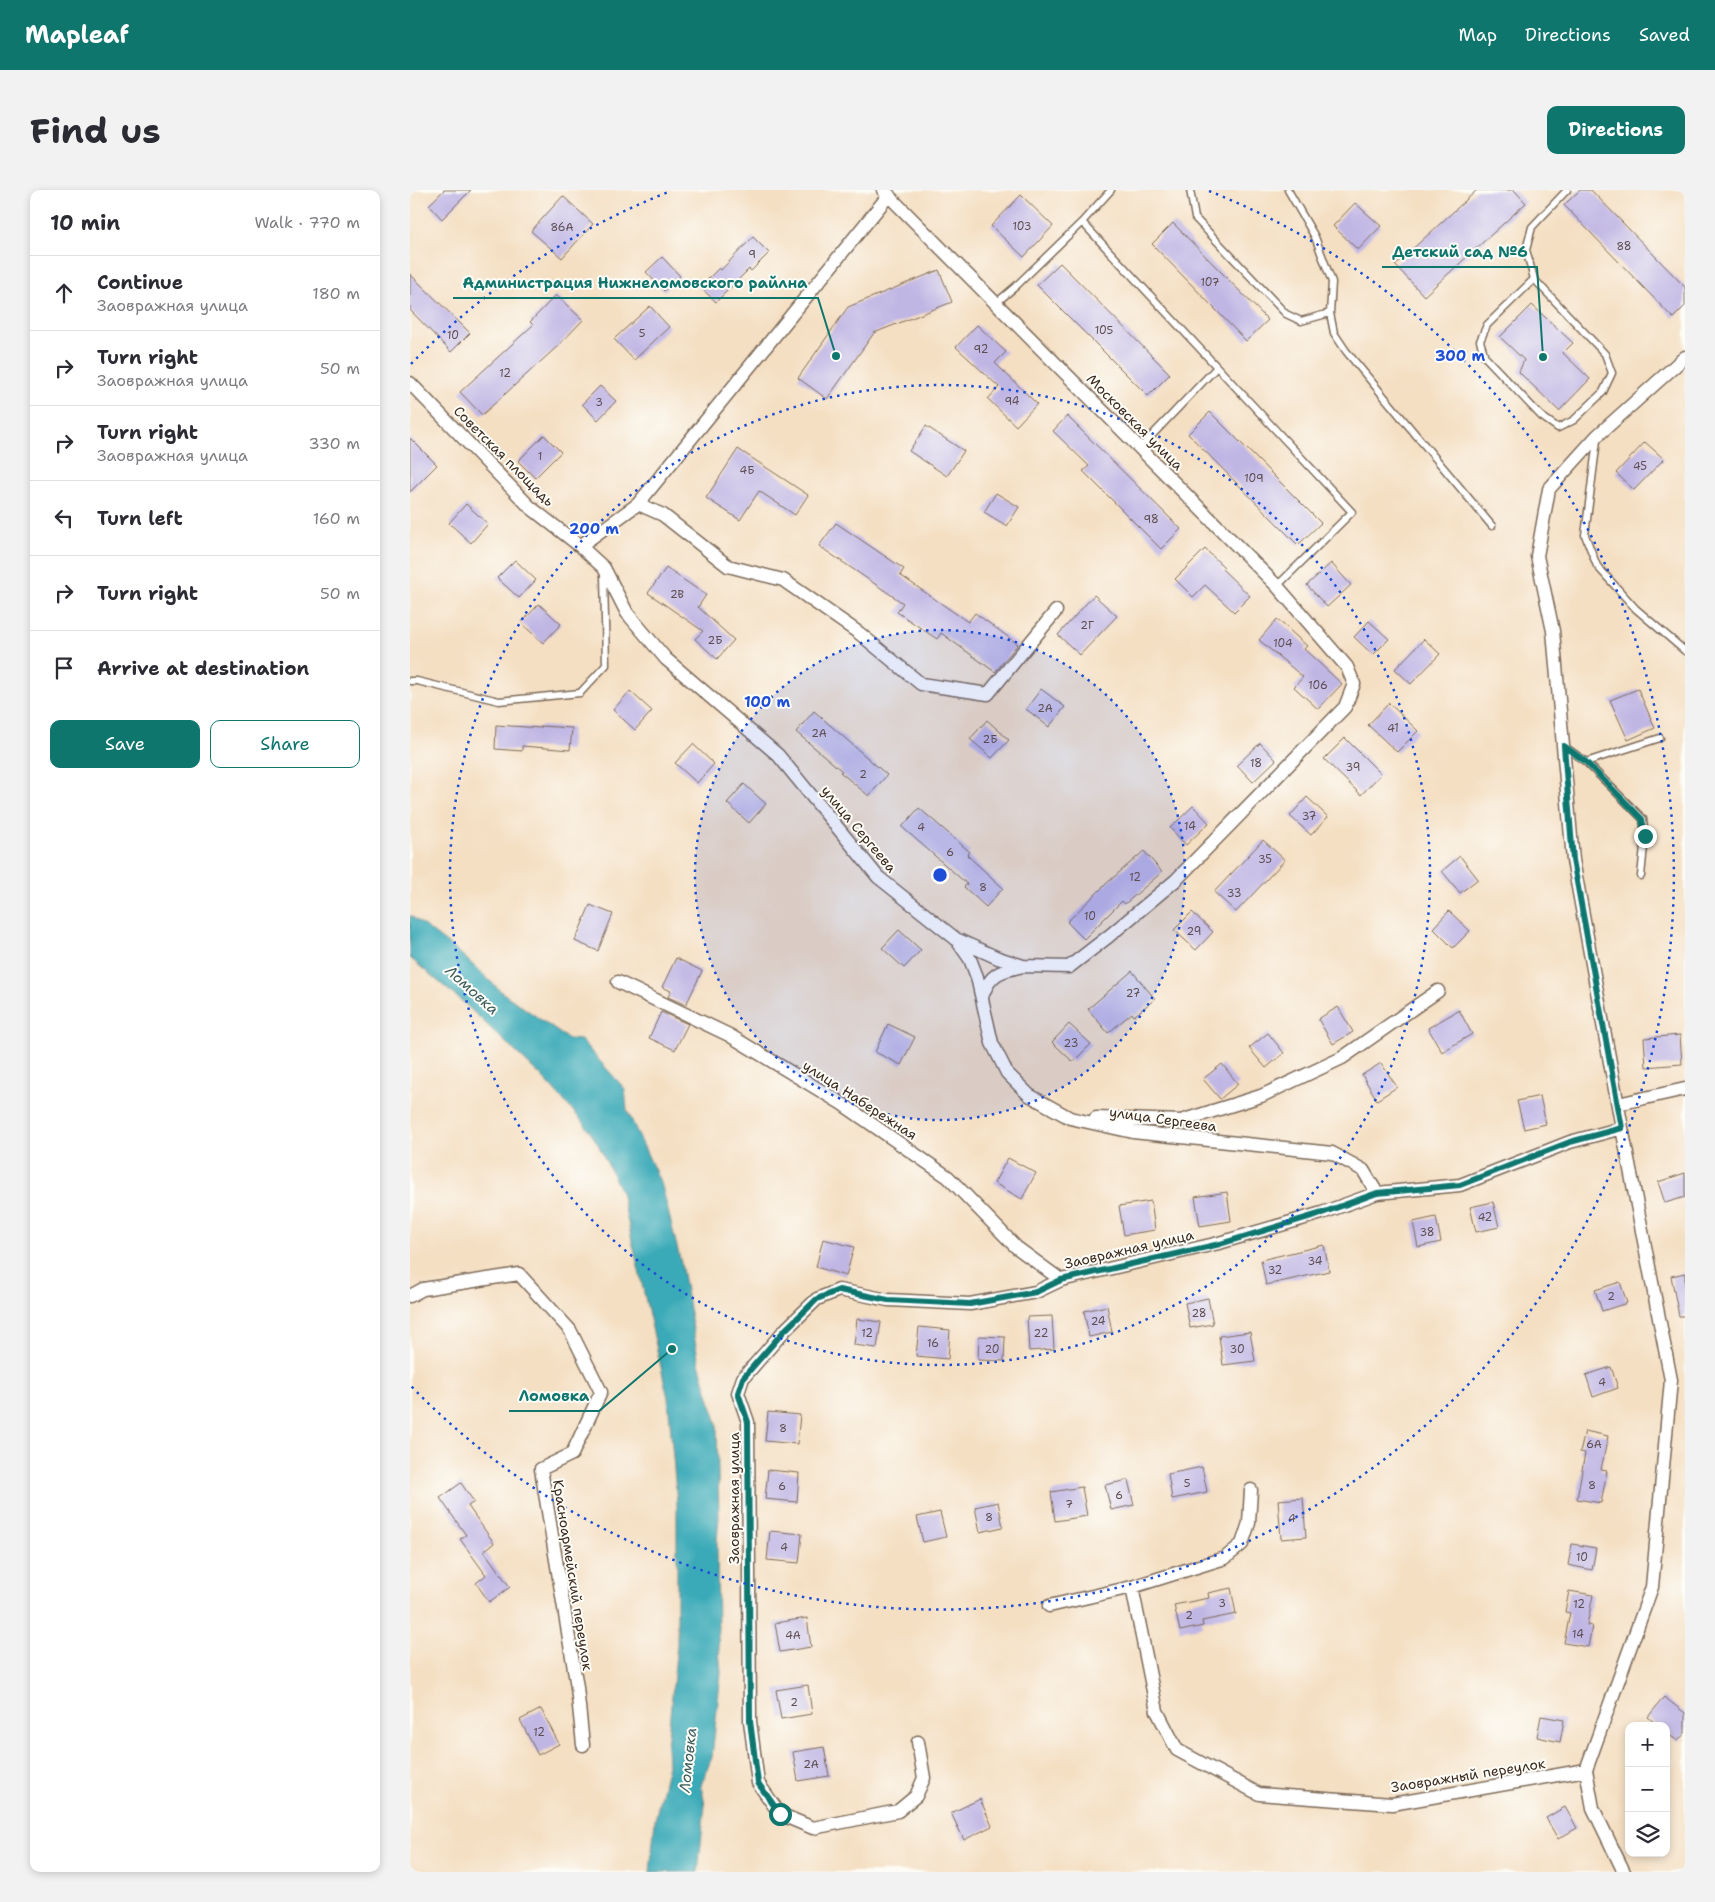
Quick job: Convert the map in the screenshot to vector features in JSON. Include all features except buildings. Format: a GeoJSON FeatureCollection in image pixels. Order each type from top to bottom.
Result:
{"type":"FeatureCollection","features":[{"type":"Feature","properties":{"kind":"street","name":"Московская улица"},"geometry":{"type":"LineString","coordinates":[[886,193],[1277,586],[1346,667],[1354,684],[1345,706],[1176,880],[1069,967],[1023,966]]}},
{"type":"Feature","properties":{"kind":"street"},"geometry":{"type":"LineString","coordinates":[[580,546],[638,504],[886,193]]}},
{"type":"Feature","properties":{"kind":"street"},"geometry":{"type":"LineString","coordinates":[[1624,1872],[1593,1808],[1586,1770],[1652,1587],[1672,1380],[1622,1128],[1573,860],[1553,631],[1537,556],[1549,489],[1597,436],[1685,357]]}},
{"type":"Feature","properties":{"kind":"street","name":"Советская площадь"},"geometry":{"type":"LineString","coordinates":[[410,383],[530,506],[580,546]]}},
{"type":"Feature","properties":{"kind":"street"},"geometry":{"type":"LineString","coordinates":[[638,504],[663,516],[728,566],[783,580],[859,633],[921,684],[988,694],[1056,612]]}},
{"type":"Feature","properties":{"kind":"street","name":"улица Сергеева"},"geometry":{"type":"LineString","coordinates":[[580,546],[604,568],[627,613],[666,659],[778,755],[878,878],[956,939],[970,959],[977,977],[992,1043],[1007,1073],[1029,1095],[1070,1118],[1133,1132],[1332,1153],[1363,1170],[1377,1193]]}},
{"type":"Feature","properties":{"kind":"street"},"geometry":{"type":"LineString","coordinates":[[956,939],[998,958],[1023,966]]}},
{"type":"Feature","properties":{"kind":"street"},"geometry":{"type":"LineString","coordinates":[[982,997],[986,984],[994,976],[1004,970],[1023,966]]}},
{"type":"Feature","properties":{"kind":"street","name":"улица Набережная"},"geometry":{"type":"LineString","coordinates":[[618,982],[729,1035],[842,1103],[948,1177],[1016,1247],[1061,1280]]}},
{"type":"Feature","properties":{"kind":"street"},"geometry":{"type":"LineString","coordinates":[[1070,1118],[1181,1121],[1261,1096],[1342,1058],[1438,991]]}},
{"type":"Feature","properties":{"kind":"street"},"geometry":{"type":"LineString","coordinates":[[1618,1104],[1685,1089]]}},
{"type":"Feature","properties":{"kind":"street","name":"Заовражная улица"},"geometry":{"type":"LineString","coordinates":[[918,1742],[924,1778],[916,1796],[898,1811],[812,1828],[780,1814],[758,1783],[750,1721],[748,1422],[738,1393],[743,1378],[784,1331],[817,1299],[839,1290],[888,1300],[970,1304],[1036,1292],[1061,1280],[1220,1244],[1322,1213],[1377,1193],[1460,1185],[1570,1142],[1622,1128]]}},
{"type":"Feature","properties":{"kind":"street","name":"Красноармейский переулок"},"geometry":{"type":"LineString","coordinates":[[410,1296],[423,1289],[519,1274],[570,1330],[602,1392],[572,1454],[540,1470],[577,1687],[583,1745]]}},
{"type":"Feature","properties":{"kind":"street"},"geometry":{"type":"LineString","coordinates":[[1049,1606],[1132,1587],[1225,1558],[1242,1544],[1250,1523],[1251,1490]]}},
{"type":"Feature","properties":{"kind":"street","name":"Заовражный переулок"},"geometry":{"type":"LineString","coordinates":[[1132,1587],[1157,1711],[1178,1750],[1259,1794],[1392,1804],[1586,1770]]}},
{"type":"Feature","properties":{"kind":"lane"},"geometry":{"type":"LineString","coordinates":[[996,303],[1082,222],[1111,190]]}},
{"type":"Feature","properties":{"kind":"lane"},"geometry":{"type":"LineString","coordinates":[[1190,190],[1195,218],[1286,314],[1301,321],[1330,313]]}},
{"type":"Feature","properties":{"kind":"lane"},"geometry":{"type":"LineString","coordinates":[[1288,190],[1315,237],[1332,282],[1330,313],[1334,333],[1346,351],[1492,526]]}},
{"type":"Feature","properties":{"kind":"lane"},"geometry":{"type":"LineString","coordinates":[[1556,190],[1561,196]]}},
{"type":"Feature","properties":{"kind":"lane"},"geometry":{"type":"LineString","coordinates":[[1534,279],[1487,325],[1480,341],[1485,357],[1541,416],[1558,428],[1574,420],[1604,392],[1612,373],[1605,354],[1534,279],[1526,250],[1532,227],[1567,190]]}},
{"type":"Feature","properties":{"kind":"lane"},"geometry":{"type":"LineString","coordinates":[[1082,222],[1352,512],[1277,586]]}},
{"type":"Feature","properties":{"kind":"lane"},"geometry":{"type":"LineString","coordinates":[[1139,449],[1218,367]]}},
{"type":"Feature","properties":{"kind":"lane"},"geometry":{"type":"LineString","coordinates":[[1597,436],[1585,535],[1597,566],[1636,609],[1685,651]]}},
{"type":"Feature","properties":{"kind":"lane"},"geometry":{"type":"LineString","coordinates":[[410,681],[417,681],[499,702],[580,693],[606,665],[604,568]]}},
{"type":"Feature","properties":{"kind":"lane"},"geometry":{"type":"LineString","coordinates":[[1586,762],[1660,738]]}},
{"type":"Feature","properties":{"kind":"lane"},"geometry":{"type":"LineString","coordinates":[[1564,746],[1586,762],[1642,819],[1645,836],[1642,876]]}},
{"type":"Feature","properties":{"kind":"water"},"geometry":{"type":"Polygon","coordinates":[[[410,915],[461,954],[503,993],[568,1039],[581,1040],[625,1089],[627,1110],[662,1186],[681,1263],[699,1363],[717,1424],[719,1517],[717,1541],[718,1638],[721,1673],[712,1757],[701,1785],[705,1805],[698,1872],[650,1872],[655,1820],[668,1765],[667,1746],[677,1644],[677,1504],[668,1398],[621,1192],[598,1144],[584,1123],[541,1076],[463,1002],[410,958],[410,915]]]}},
{"type":"Feature","properties":{"kind":"place","name":"Администрация Нижнеломовского райлна"},"geometry":{"type":"Point","coordinates":[836,356]}},
{"type":"Feature","properties":{"kind":"place","name":"Детский сад №6"},"geometry":{"type":"Point","coordinates":[1543,357]}},
{"type":"Feature","properties":{"kind":"place","name":"Ломовка"},"geometry":{"type":"Point","coordinates":[672,1349]}},
{"type":"Feature","properties":{"kind":"route"},"geometry":{"type":"LineString","coordinates":[[780,1814],[758,1783],[750,1721],[748,1422],[738,1393],[743,1378],[784,1331],[817,1299],[839,1290],[888,1300],[970,1304],[1036,1292],[1061,1280],[1220,1244],[1322,1213],[1377,1193],[1460,1185],[1570,1142],[1622,1128],[1573,860],[1564,746],[1586,762],[1642,819],[1645,836]]}}]}
